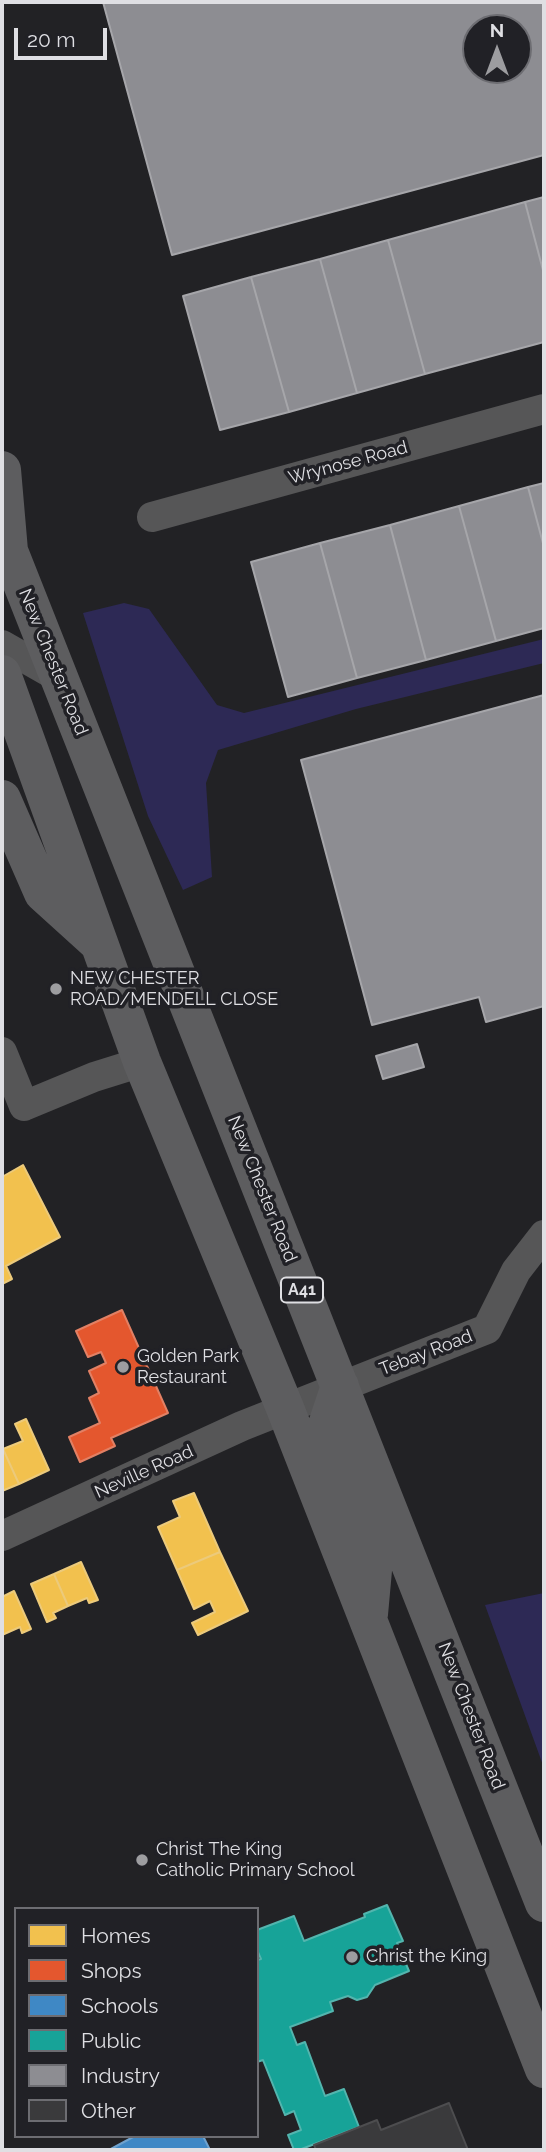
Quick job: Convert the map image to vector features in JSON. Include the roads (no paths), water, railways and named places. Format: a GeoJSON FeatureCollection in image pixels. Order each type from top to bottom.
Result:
{"type":"FeatureCollection","features":[{"type":"Feature","properties":{"kind":"highway","name":"New Chester Road"},"geometry":{"type":"LineString","coordinates":[[2,470],[6,567],[60,678],[544,1903]]}},
{"type":"Feature","properties":{"kind":"highway"},"geometry":{"type":"LineString","coordinates":[[2,674],[142,1062],[285,1408],[544,2069]]}},
{"type":"Feature","properties":{"kind":"highway"},"geometry":{"type":"LineString","coordinates":[[2,799],[43,893],[100,945]]}},
{"type":"Feature","properties":{"kind":"highway"},"geometry":{"type":"LineString","coordinates":[[340,1386],[326,1428],[375,1548],[368,1619]]}},
{"type":"Feature","properties":{"kind":"street","name":"Wrynose Road"},"geometry":{"type":"LineString","coordinates":[[152,517],[544,409]]}},
{"type":"Feature","properties":{"kind":"street"},"geometry":{"type":"LineString","coordinates":[[2,645],[60,678]]}},
{"type":"Feature","properties":{"kind":"street"},"geometry":{"type":"LineString","coordinates":[[2,1052],[24,1106],[94,1077],[142,1062]]}},
{"type":"Feature","properties":{"kind":"street","name":"Tebay Road"},"geometry":{"type":"LineString","coordinates":[[285,1408],[487,1329],[516,1271],[544,1235]]}},
{"type":"Feature","properties":{"kind":"street","name":"Neville Road"},"geometry":{"type":"LineString","coordinates":[[2,1536],[285,1408]]}},
{"type":"Feature","properties":{"kind":"place","name":"NEW CHESTER ROAD/MENDELL CLOSE"},"geometry":{"type":"Point","coordinates":[56,989]}},
{"type":"Feature","properties":{"kind":"place","name":"Golden Park Restaurant"},"geometry":{"type":"Point","coordinates":[123,1367]}},
{"type":"Feature","properties":{"kind":"place","name":"Christ The King Catholic Primary School"},"geometry":{"type":"Point","coordinates":[142,1860]}},
{"type":"Feature","properties":{"kind":"place","name":"Christ the King"},"geometry":{"type":"Point","coordinates":[352,1957]}}]}
